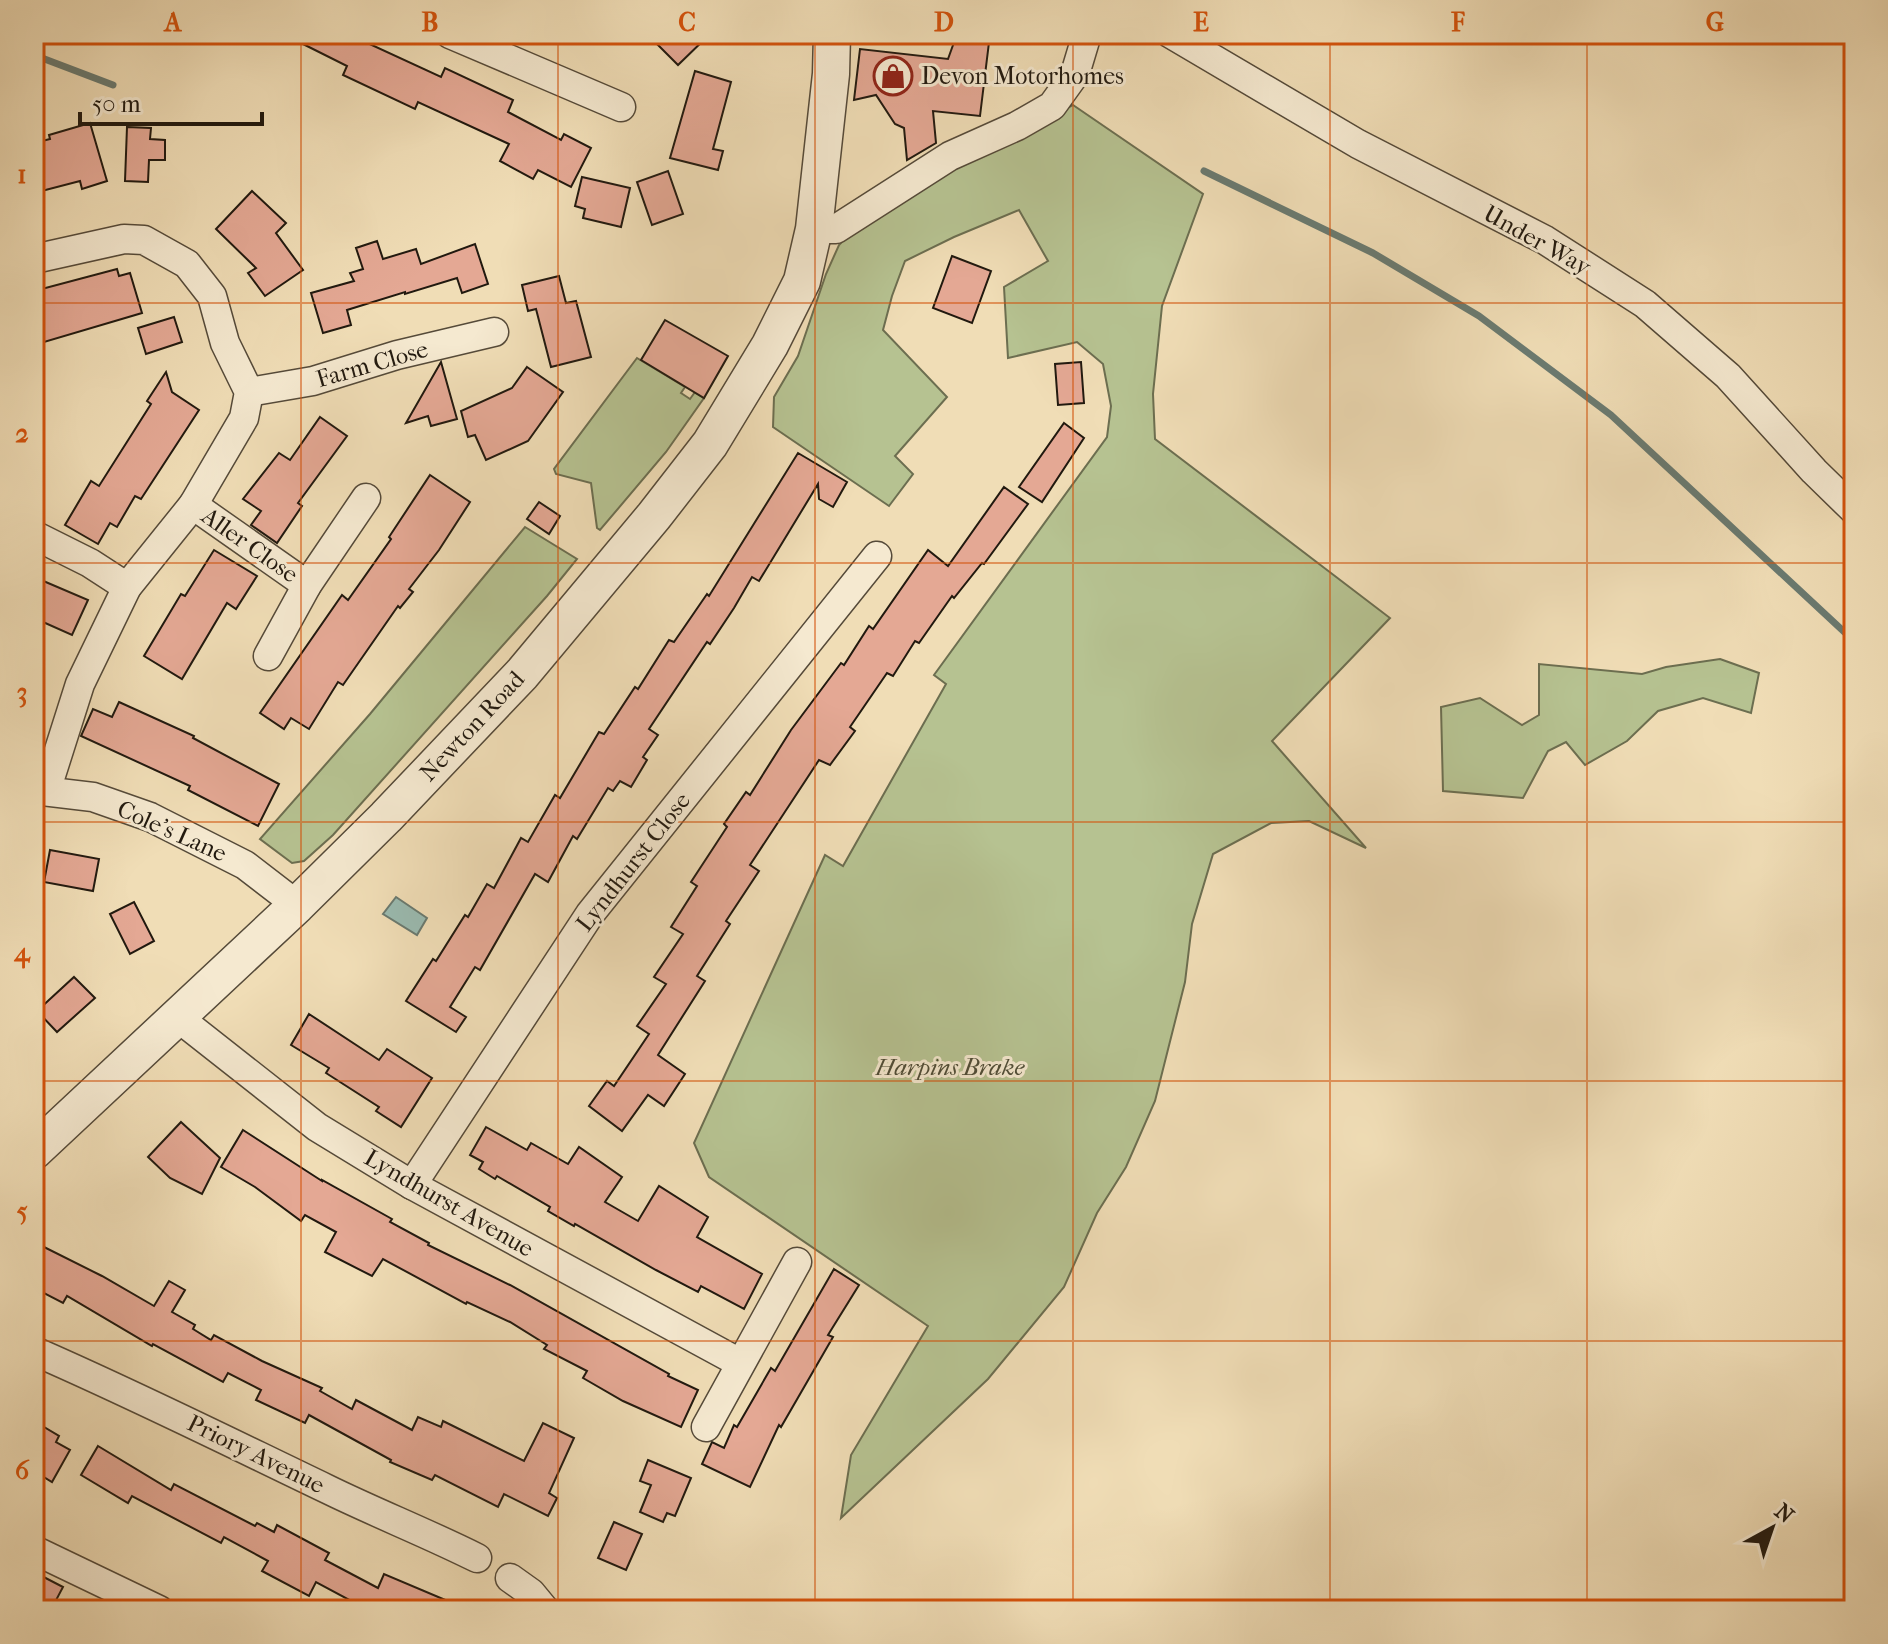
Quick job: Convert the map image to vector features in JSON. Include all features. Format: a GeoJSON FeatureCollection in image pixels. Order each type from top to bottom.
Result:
{"type":"FeatureCollection","features":[{"type":"Feature","properties":{"kind":"street"},"geometry":{"type":"LineString","coordinates":[[450,34],[621,107]]}},
{"type":"Feature","properties":{"kind":"street","name":"Newton Road"},"geometry":{"type":"LineString","coordinates":[[34,1151],[297,905],[386,817],[522,674],[710,444],[785,317],[802,281],[814,229],[831,74],[832,34]]}},
{"type":"Feature","properties":{"kind":"street"},"geometry":{"type":"LineString","coordinates":[[814,229],[836,229],[950,156],[1017,126],[1052,106],[1075,74],[1087,34]]}},
{"type":"Feature","properties":{"kind":"street","name":"Under Way"},"geometry":{"type":"LineString","coordinates":[[1171,34],[1358,144],[1545,240],[1645,304],[1728,376],[1814,471],[1854,510]]}},
{"type":"Feature","properties":{"kind":"street"},"geometry":{"type":"LineString","coordinates":[[34,259],[124,239],[144,240],[187,264],[212,296],[225,343],[249,392],[244,418],[193,505],[127,587],[80,684],[40,790]]}},
{"type":"Feature","properties":{"kind":"street","name":"Farm Close"},"geometry":{"type":"LineString","coordinates":[[249,392],[313,381],[397,355],[494,332]]}},
{"type":"Feature","properties":{"kind":"street","name":"Aller Close"},"geometry":{"type":"LineString","coordinates":[[268,656],[307,585],[366,498]]}},
{"type":"Feature","properties":{"kind":"street","name":"Aller Close"},"geometry":{"type":"LineString","coordinates":[[193,505],[307,585]]}},
{"type":"Feature","properties":{"kind":"street"},"geometry":{"type":"LineString","coordinates":[[34,535],[90,563],[127,587]]}},
{"type":"Feature","properties":{"kind":"street","name":"Lyndhurst Close"},"geometry":{"type":"LineString","coordinates":[[412,1185],[590,914],[877,556]]}},
{"type":"Feature","properties":{"kind":"street","name":"Cole's Lane"},"geometry":{"type":"LineString","coordinates":[[40,790],[93,797],[150,817],[245,865],[297,905]]}},
{"type":"Feature","properties":{"kind":"street","name":"Lyndhurst Avenue"},"geometry":{"type":"LineString","coordinates":[[176,1016],[317,1127],[412,1185],[740,1363]]}},
{"type":"Feature","properties":{"kind":"street"},"geometry":{"type":"LineString","coordinates":[[706,1427],[797,1262]]}},
{"type":"Feature","properties":{"kind":"street","name":"Priory Avenue"},"geometry":{"type":"LineString","coordinates":[[34,1351],[146,1399],[331,1491],[421,1529],[477,1558]]}},
{"type":"Feature","properties":{"kind":"street"},"geometry":{"type":"LineString","coordinates":[[34,1550],[159,1610]]}},
{"type":"Feature","properties":{"kind":"street"},"geometry":{"type":"LineString","coordinates":[[510,1578],[531,1593],[545,1610]]}},
{"type":"Feature","properties":{"kind":"green space","name":"Harpins Brake"},"geometry":{"type":"Polygon","coordinates":[[[1073,105],[1203,194],[1162,306],[1153,394],[1155,439],[1390,618],[1272,741],[1366,848],[1309,821],[1271,823],[1213,854],[1192,924],[1185,982],[1155,1101],[1126,1167],[1097,1213],[1064,1287],[988,1379],[841,1518],[851,1455],[928,1326],[709,1177],[694,1143],[825,855],[843,866],[946,684],[934,675],[1107,437],[1111,406],[1103,364],[1077,342],[1008,358],[1004,287],[1048,261],[1019,210],[905,261],[883,330],[947,397],[895,456],[913,474],[889,506],[773,427],[774,397],[798,356],[839,245],[861,222],[953,165],[1073,105]]]}},
{"type":"Feature","properties":{"kind":"green space"},"geometry":{"type":"Polygon","coordinates":[[[637,358],[685,387],[681,393],[690,399],[695,392],[704,398],[666,452],[600,530],[597,528],[591,483],[556,474],[554,469],[637,358]]]}},
{"type":"Feature","properties":{"kind":"green space"},"geometry":{"type":"Polygon","coordinates":[[[525,527],[577,559],[547,596],[333,835],[304,861],[292,863],[260,839],[370,714],[525,527]]]}},
{"type":"Feature","properties":{"kind":"green space"},"geometry":{"type":"Polygon","coordinates":[[[1720,659],[1759,673],[1751,713],[1703,698],[1658,711],[1627,741],[1585,765],[1566,742],[1548,751],[1523,798],[1443,791],[1441,707],[1480,698],[1522,725],[1539,715],[1539,664],[1642,674],[1720,659]]]}},
{"type":"Feature","properties":{"kind":"water"},"geometry":{"type":"Polygon","coordinates":[[[396,897],[427,918],[417,935],[383,914],[396,897]]]}},
{"type":"Feature","properties":{"kind":"building"},"geometry":{"type":"Polygon","coordinates":[[[283,34],[348,34],[441,77],[445,68],[513,100],[508,112],[561,140],[564,134],[591,148],[571,187],[538,170],[533,179],[500,161],[509,144],[418,102],[415,109],[343,75],[347,66],[283,34]]]}},
{"type":"Feature","properties":{"kind":"building"},"geometry":{"type":"Polygon","coordinates":[[[647,34],[710,34],[678,65],[647,34]]]}},
{"type":"Feature","properties":{"kind":"building"},"geometry":{"type":"Polygon","coordinates":[[[957,34],[990,34],[980,116],[933,111],[936,143],[907,160],[904,128],[895,124],[876,95],[854,100],[860,49],[948,59],[957,34]]]}},
{"type":"Feature","properties":{"kind":"building"},"geometry":{"type":"Polygon","coordinates":[[[695,71],[731,82],[713,149],[723,151],[718,170],[670,158],[695,71]]]}},
{"type":"Feature","properties":{"kind":"building"},"geometry":{"type":"Polygon","coordinates":[[[90,123],[107,181],[82,189],[80,181],[34,193],[34,143],[50,139],[49,135],[90,123]]]}},
{"type":"Feature","properties":{"kind":"building"},"geometry":{"type":"Polygon","coordinates":[[[127,127],[151,128],[150,139],[165,140],[165,160],[149,160],[148,182],[125,181],[127,127]]]}},
{"type":"Feature","properties":{"kind":"building"},"geometry":{"type":"Polygon","coordinates":[[[668,171],[683,214],[652,225],[637,182],[668,171]]]}},
{"type":"Feature","properties":{"kind":"building"},"geometry":{"type":"Polygon","coordinates":[[[582,177],[630,188],[621,227],[583,218],[585,209],[575,206],[582,177]]]}},
{"type":"Feature","properties":{"kind":"building"},"geometry":{"type":"Polygon","coordinates":[[[252,191],[286,223],[276,233],[303,270],[265,296],[248,273],[256,268],[216,229],[252,191]]]}},
{"type":"Feature","properties":{"kind":"building"},"geometry":{"type":"Polygon","coordinates":[[[377,241],[383,259],[416,249],[421,264],[475,244],[488,284],[462,293],[457,278],[405,292],[347,310],[351,325],[323,333],[311,293],[354,281],[350,273],[363,269],[356,248],[377,241]]]}},
{"type":"Feature","properties":{"kind":"building"},"geometry":{"type":"Polygon","coordinates":[[[952,256],[991,271],[972,323],[933,308],[952,256]]]}},
{"type":"Feature","properties":{"kind":"building"},"geometry":{"type":"Polygon","coordinates":[[[117,269],[119,276],[130,273],[142,313],[34,345],[34,291],[117,269]]]}},
{"type":"Feature","properties":{"kind":"building"},"geometry":{"type":"Polygon","coordinates":[[[559,276],[566,303],[576,301],[591,357],[551,367],[536,309],[528,311],[522,285],[559,276]]]}},
{"type":"Feature","properties":{"kind":"building"},"geometry":{"type":"Polygon","coordinates":[[[174,317],[182,342],[146,354],[138,328],[174,317]]]}},
{"type":"Feature","properties":{"kind":"building"},"geometry":{"type":"Polygon","coordinates":[[[665,320],[728,356],[704,398],[641,360],[665,320]]]}},
{"type":"Feature","properties":{"kind":"building"},"geometry":{"type":"Polygon","coordinates":[[[441,362],[457,419],[431,426],[428,416],[406,423],[441,362]]]}},
{"type":"Feature","properties":{"kind":"building"},"geometry":{"type":"Polygon","coordinates":[[[1081,362],[1084,403],[1058,405],[1055,364],[1081,362]]]}},
{"type":"Feature","properties":{"kind":"building"},"geometry":{"type":"Polygon","coordinates":[[[527,367],[563,392],[528,441],[486,460],[475,435],[468,437],[461,411],[512,388],[527,367]]]}},
{"type":"Feature","properties":{"kind":"building"},"geometry":{"type":"Polygon","coordinates":[[[166,372],[172,392],[199,410],[141,499],[135,496],[117,527],[110,523],[98,544],[65,525],[91,481],[99,486],[151,404],[147,401],[166,372]]]}},
{"type":"Feature","properties":{"kind":"building"},"geometry":{"type":"Polygon","coordinates":[[[320,417],[347,436],[298,503],[302,506],[277,543],[251,525],[261,511],[243,499],[279,453],[290,460],[320,417]]]}},
{"type":"Feature","properties":{"kind":"building"},"geometry":{"type":"Polygon","coordinates":[[[1064,423],[1084,438],[1042,502],[1019,487],[1064,423]]]}},
{"type":"Feature","properties":{"kind":"building"},"geometry":{"type":"Polygon","coordinates":[[[798,453],[847,482],[833,507],[819,499],[818,484],[759,581],[752,577],[710,644],[707,642],[649,729],[658,735],[643,757],[647,760],[631,787],[620,781],[613,791],[608,788],[577,839],[573,836],[548,882],[535,874],[480,970],[475,967],[450,1007],[466,1017],[456,1032],[406,1001],[465,915],[468,917],[487,884],[494,888],[521,838],[528,842],[555,795],[560,798],[599,732],[604,734],[669,640],[674,642],[707,594],[709,596],[798,453]]]}},
{"type":"Feature","properties":{"kind":"building"},"geometry":{"type":"Polygon","coordinates":[[[430,475],[470,502],[409,589],[413,592],[400,608],[398,606],[343,685],[338,682],[309,729],[291,718],[284,729],[260,713],[342,595],[348,600],[391,539],[389,537],[430,475]]]}},
{"type":"Feature","properties":{"kind":"building"},"geometry":{"type":"Polygon","coordinates":[[[1004,487],[1028,504],[984,564],[954,598],[952,596],[919,643],[915,641],[893,676],[887,673],[850,727],[855,731],[830,765],[819,760],[750,865],[759,871],[726,921],[730,924],[697,976],[705,981],[658,1055],[685,1074],[664,1106],[648,1095],[622,1131],[589,1106],[607,1081],[614,1086],[649,1034],[637,1026],[666,984],[654,977],[683,934],[671,927],[697,886],[691,882],[727,827],[724,824],[746,792],[750,795],[791,730],[841,663],[844,665],[869,626],[873,629],[928,550],[948,566],[1004,487]]]}},
{"type":"Feature","properties":{"kind":"building"},"geometry":{"type":"Polygon","coordinates":[[[539,502],[560,516],[549,534],[527,519],[539,502]]]}},
{"type":"Feature","properties":{"kind":"building"},"geometry":{"type":"Polygon","coordinates":[[[214,550],[257,576],[236,609],[227,603],[182,679],[144,656],[181,594],[185,596],[214,550]]]}},
{"type":"Feature","properties":{"kind":"building"},"geometry":{"type":"Polygon","coordinates":[[[34,577],[88,600],[72,635],[34,618],[34,577]]]}},
{"type":"Feature","properties":{"kind":"building"},"geometry":{"type":"Polygon","coordinates":[[[119,702],[194,736],[279,784],[258,826],[188,790],[190,786],[81,736],[93,709],[112,717],[119,702]]]}},
{"type":"Feature","properties":{"kind":"building"},"geometry":{"type":"Polygon","coordinates":[[[50,850],[99,859],[93,891],[44,882],[50,850]]]}},
{"type":"Feature","properties":{"kind":"building"},"geometry":{"type":"Polygon","coordinates":[[[134,902],[154,941],[130,954],[110,914],[134,902]]]}},
{"type":"Feature","properties":{"kind":"building"},"geometry":{"type":"Polygon","coordinates":[[[74,977],[95,998],[57,1032],[37,1011],[74,977]]]}},
{"type":"Feature","properties":{"kind":"building"},"geometry":{"type":"Polygon","coordinates":[[[309,1014],[379,1060],[387,1049],[432,1078],[401,1127],[376,1111],[379,1107],[326,1073],[329,1068],[291,1045],[309,1014]]]}},
{"type":"Feature","properties":{"kind":"building"},"geometry":{"type":"Polygon","coordinates":[[[181,1122],[220,1158],[202,1194],[170,1178],[148,1157],[181,1122]]]}},
{"type":"Feature","properties":{"kind":"building"},"geometry":{"type":"Polygon","coordinates":[[[486,1127],[527,1150],[531,1143],[568,1164],[579,1147],[622,1177],[605,1202],[638,1221],[659,1186],[708,1217],[697,1237],[762,1274],[744,1309],[701,1286],[698,1292],[656,1270],[548,1211],[550,1207],[497,1176],[495,1179],[479,1169],[483,1162],[470,1155],[486,1127]]]}},
{"type":"Feature","properties":{"kind":"building"},"geometry":{"type":"Polygon","coordinates":[[[243,1130],[322,1181],[392,1219],[390,1222],[428,1245],[510,1285],[668,1376],[698,1390],[681,1427],[623,1401],[583,1378],[587,1371],[544,1349],[547,1345],[510,1322],[466,1304],[383,1259],[372,1276],[325,1252],[336,1232],[305,1215],[301,1221],[255,1187],[221,1167],[243,1130]]]}},
{"type":"Feature","properties":{"kind":"building"},"geometry":{"type":"Polygon","coordinates":[[[34,1242],[154,1306],[169,1281],[185,1290],[172,1312],[195,1325],[193,1329],[211,1340],[214,1335],[322,1388],[320,1391],[352,1409],[356,1400],[412,1430],[418,1417],[441,1427],[443,1421],[524,1461],[543,1423],[574,1438],[549,1493],[557,1498],[548,1516],[504,1494],[498,1507],[435,1475],[432,1480],[390,1462],[309,1415],[305,1423],[256,1400],[261,1390],[228,1373],[223,1382],[152,1346],[67,1296],[63,1303],[34,1288],[34,1242]]]}},
{"type":"Feature","properties":{"kind":"building"},"geometry":{"type":"Polygon","coordinates":[[[834,1269],[859,1285],[828,1335],[833,1337],[781,1427],[779,1425],[750,1487],[702,1464],[712,1442],[724,1448],[734,1425],[737,1427],[771,1368],[775,1371],[834,1269]]]}},
{"type":"Feature","properties":{"kind":"building"},"geometry":{"type":"Polygon","coordinates":[[[34,1421],[59,1436],[56,1442],[70,1450],[52,1482],[34,1471],[34,1421]]]}},
{"type":"Feature","properties":{"kind":"building"},"geometry":{"type":"Polygon","coordinates":[[[98,1446],[171,1490],[174,1484],[255,1526],[257,1523],[274,1532],[277,1525],[329,1553],[325,1560],[378,1588],[384,1574],[469,1610],[368,1610],[316,1582],[309,1596],[262,1571],[268,1561],[224,1537],[221,1543],[132,1496],[128,1503],[81,1475],[98,1446]]]}},
{"type":"Feature","properties":{"kind":"building"},"geometry":{"type":"Polygon","coordinates":[[[648,1460],[691,1478],[675,1516],[667,1513],[663,1522],[640,1512],[651,1485],[640,1481],[648,1460]]]}},
{"type":"Feature","properties":{"kind":"building"},"geometry":{"type":"Polygon","coordinates":[[[614,1522],[642,1534],[626,1570],[598,1558],[614,1522]]]}},
{"type":"Feature","properties":{"kind":"building"},"geometry":{"type":"Polygon","coordinates":[[[34,1572],[63,1587],[53,1606],[34,1596],[34,1572]]]}},
{"type":"Feature","properties":{"kind":"waterway"},"geometry":{"type":"LineString","coordinates":[[34,55],[113,85]]}},
{"type":"Feature","properties":{"kind":"waterway"},"geometry":{"type":"LineString","coordinates":[[1204,171],[1373,253],[1479,316],[1611,415],[1854,641]]}},
{"type":"Feature","properties":{"kind":"place","name":"Devon Motorhomes"},"geometry":{"type":"Point","coordinates":[893,76]}}]}
